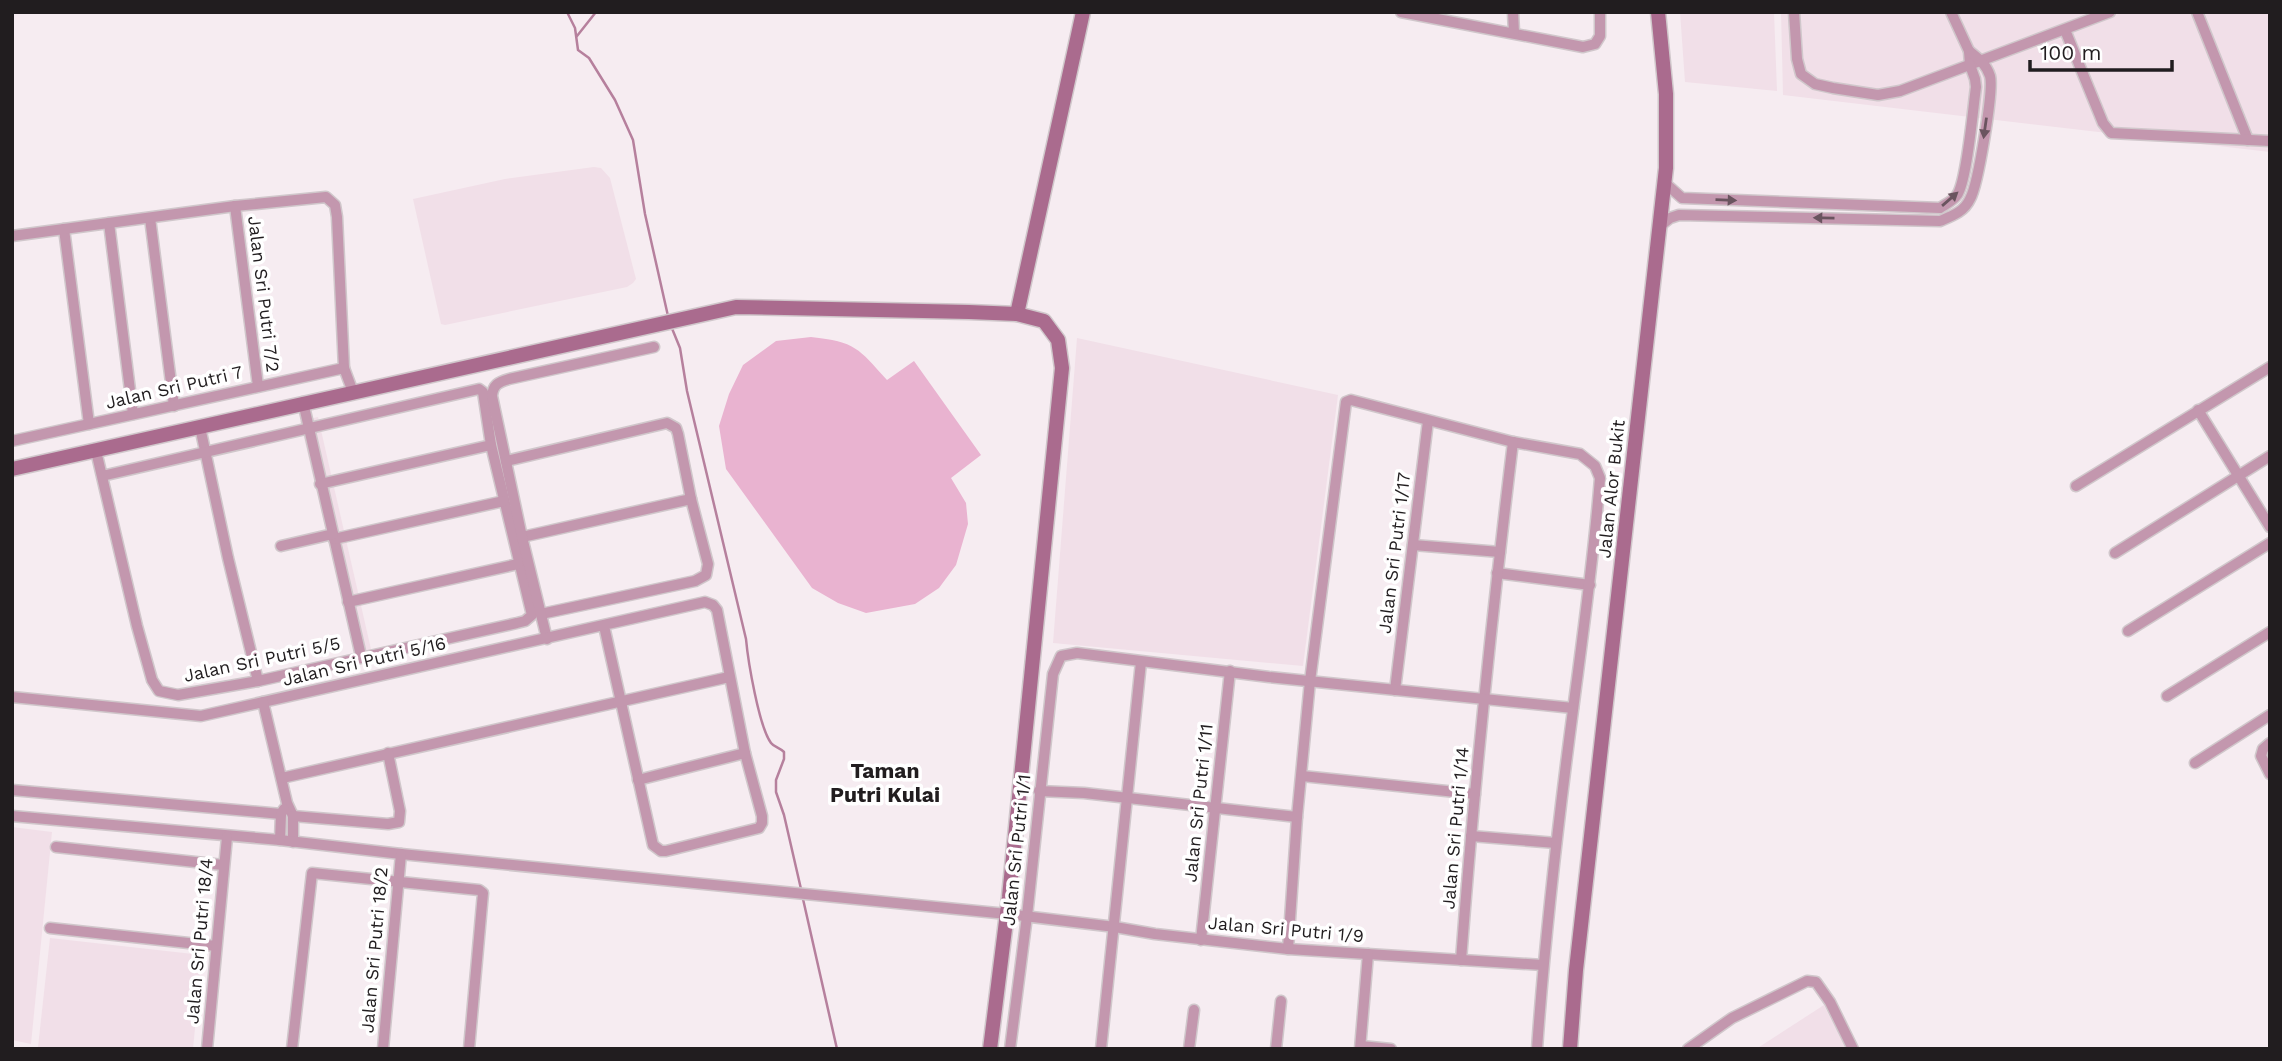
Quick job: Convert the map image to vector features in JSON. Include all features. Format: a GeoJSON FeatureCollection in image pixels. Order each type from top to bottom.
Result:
{"type":"FeatureCollection","features":[{"type":"Feature","properties":{"kind":"street"},"geometry":{"type":"LineString","coordinates":[[1017,314],[1083,12]]}},
{"type":"Feature","properties":{"kind":"street"},"geometry":{"type":"LineString","coordinates":[[1401,12],[1438,15],[1583,47],[1595,44],[1600,36],[1600,12]]}},
{"type":"Feature","properties":{"kind":"street"},"geometry":{"type":"LineString","coordinates":[[1513,12],[1514,33]]}},
{"type":"Feature","properties":{"kind":"street","name":"Jalan Alor Bukit"},"geometry":{"type":"LineString","coordinates":[[1570,1049],[1576,970],[1665,183],[1666,94],[1658,12]]}},
{"type":"Feature","properties":{"kind":"street"},"geometry":{"type":"LineString","coordinates":[[1794,12],[1797,59],[1801,74],[1815,84],[1878,95],[1888,95],[1983,62],[2110,12]]}},
{"type":"Feature","properties":{"kind":"street"},"geometry":{"type":"LineString","coordinates":[[1665,183],[1682,198],[1940,208],[1959,194],[1976,87],[1969,51],[1951,12]]}},
{"type":"Feature","properties":{"kind":"street"},"geometry":{"type":"LineString","coordinates":[[2197,12],[2248,140]]}},
{"type":"Feature","properties":{"kind":"street"},"geometry":{"type":"LineString","coordinates":[[2065,30],[2102,123],[2111,133],[2270,141]]}},
{"type":"Feature","properties":{"kind":"street"},"geometry":{"type":"LineString","coordinates":[[1660,226],[1679,215],[1940,221],[1961,211],[1970,200],[1976,181],[1991,83],[1983,62],[1969,51]]}},
{"type":"Feature","properties":{"kind":"street"},"geometry":{"type":"LineString","coordinates":[[12,236],[235,206],[326,197],[331,200],[337,217],[344,368],[353,391]]}},
{"type":"Feature","properties":{"kind":"street","name":"Jalan Sri Putri 7/2"},"geometry":{"type":"LineString","coordinates":[[235,206],[258,386]]}},
{"type":"Feature","properties":{"kind":"street"},"geometry":{"type":"LineString","coordinates":[[150,218],[174,406]]}},
{"type":"Feature","properties":{"kind":"street"},"geometry":{"type":"LineString","coordinates":[[109,222],[133,414]]}},
{"type":"Feature","properties":{"kind":"street"},"geometry":{"type":"LineString","coordinates":[[64,229],[89,424]]}},
{"type":"Feature","properties":{"kind":"street"},"geometry":{"type":"LineString","coordinates":[[12,469],[736,307],[1017,314],[1044,321],[1058,340],[1062,368],[1007,914],[990,1049]]}},
{"type":"Feature","properties":{"kind":"street"},"geometry":{"type":"LineString","coordinates":[[536,615],[492,396],[496,383],[654,347]]}},
{"type":"Feature","properties":{"kind":"street"},"geometry":{"type":"LineString","coordinates":[[2076,486],[2270,367]]}},
{"type":"Feature","properties":{"kind":"street","name":"Jalan Sri Putri 7"},"geometry":{"type":"LineString","coordinates":[[12,441],[344,368]]}},
{"type":"Feature","properties":{"kind":"street"},"geometry":{"type":"LineString","coordinates":[[102,476],[478,388],[483,392],[491,445],[518,564],[547,639]]}},
{"type":"Feature","properties":{"kind":"street"},"geometry":{"type":"LineString","coordinates":[[1288,949],[1310,681],[1346,402],[1351,400],[1513,442],[1580,454],[1595,466],[1600,478],[1590,585],[1556,843],[1537,1049]]}},
{"type":"Feature","properties":{"kind":"street"},"geometry":{"type":"LineString","coordinates":[[303,402],[360,656]]}},
{"type":"Feature","properties":{"kind":"street"},"geometry":{"type":"LineString","coordinates":[[2198,410],[2270,527]]}},
{"type":"Feature","properties":{"kind":"street","name":"Jalan Sri Putri 1/17"},"geometry":{"type":"LineString","coordinates":[[1395,690],[1428,421]]}},
{"type":"Feature","properties":{"kind":"street"},"geometry":{"type":"LineString","coordinates":[[506,461],[667,423],[672,424],[678,434],[691,499],[522,537]]}},
{"type":"Feature","properties":{"kind":"street"},"geometry":{"type":"LineString","coordinates":[[200,426],[258,681]]}},
{"type":"Feature","properties":{"kind":"street","name":"Jalan Sri Putri 1/14"},"geometry":{"type":"LineString","coordinates":[[1461,960],[1497,573],[1513,442]]}},
{"type":"Feature","properties":{"kind":"street"},"geometry":{"type":"LineString","coordinates":[[320,484],[491,445]]}},
{"type":"Feature","properties":{"kind":"street","name":"Jalan Sri Putri 5/5"},"geometry":{"type":"LineString","coordinates":[[96,451],[155,687],[159,691],[178,695],[258,681],[360,656],[526,621],[536,615],[702,578],[709,571],[691,499]]}},
{"type":"Feature","properties":{"kind":"street"},"geometry":{"type":"LineString","coordinates":[[2115,553],[2270,456]]}},
{"type":"Feature","properties":{"kind":"street"},"geometry":{"type":"LineString","coordinates":[[281,546],[505,501]]}},
{"type":"Feature","properties":{"kind":"street"},"geometry":{"type":"LineString","coordinates":[[2128,631],[2270,543]]}},
{"type":"Feature","properties":{"kind":"street"},"geometry":{"type":"LineString","coordinates":[[1413,545],[1500,552]]}},
{"type":"Feature","properties":{"kind":"street"},"geometry":{"type":"LineString","coordinates":[[348,602],[518,564]]}},
{"type":"Feature","properties":{"kind":"street"},"geometry":{"type":"LineString","coordinates":[[1497,573],[1590,585]]}},
{"type":"Feature","properties":{"kind":"street","name":"Jalan Sri Putri 5/16"},"geometry":{"type":"LineString","coordinates":[[12,697],[201,716],[705,602],[717,610],[729,677]]}},
{"type":"Feature","properties":{"kind":"street"},"geometry":{"type":"LineString","coordinates":[[282,778],[388,753],[620,701],[729,677],[762,816],[762,823],[753,831],[661,851],[653,845],[620,701],[604,625]]}},
{"type":"Feature","properties":{"kind":"street"},"geometry":{"type":"LineString","coordinates":[[2167,696],[2270,632]]}},
{"type":"Feature","properties":{"kind":"street","name":"Jalan Sri Putri 1/1"},"geometry":{"type":"LineString","coordinates":[[1010,1049],[1056,663],[1061,656],[1077,653],[1141,662]]}},
{"type":"Feature","properties":{"kind":"street"},"geometry":{"type":"LineString","coordinates":[[1101,1049],[1141,662],[1573,708]]}},
{"type":"Feature","properties":{"kind":"street","name":"Jalan Sri Putri 1/11"},"geometry":{"type":"LineString","coordinates":[[1201,940],[1230,671]]}},
{"type":"Feature","properties":{"kind":"street"},"geometry":{"type":"LineString","coordinates":[[262,702],[287,803],[293,816],[293,842]]}},
{"type":"Feature","properties":{"kind":"street"},"geometry":{"type":"LineString","coordinates":[[2195,762],[2270,715]]}},
{"type":"Feature","properties":{"kind":"street"},"geometry":{"type":"LineString","coordinates":[[2270,743],[2263,749],[2261,756],[2270,774]]}},
{"type":"Feature","properties":{"kind":"street"},"geometry":{"type":"LineString","coordinates":[[293,816],[388,824],[399,822],[400,811],[388,753]]}},
{"type":"Feature","properties":{"kind":"street"},"geometry":{"type":"LineString","coordinates":[[638,780],[745,753]]}},
{"type":"Feature","properties":{"kind":"street"},"geometry":{"type":"LineString","coordinates":[[1302,776],[1475,793]]}},
{"type":"Feature","properties":{"kind":"street"},"geometry":{"type":"LineString","coordinates":[[12,790],[281,814]]}},
{"type":"Feature","properties":{"kind":"street"},"geometry":{"type":"LineString","coordinates":[[1039,791],[1297,817]]}},
{"type":"Feature","properties":{"kind":"street"},"geometry":{"type":"LineString","coordinates":[[280,840],[281,814],[287,803]]}},
{"type":"Feature","properties":{"kind":"street","name":"Jalan Sri Putri 1/9"},"geometry":{"type":"LineString","coordinates":[[12,816],[280,840],[401,855],[1027,916],[1288,949],[1543,965]]}},
{"type":"Feature","properties":{"kind":"street"},"geometry":{"type":"LineString","coordinates":[[1471,836],[1556,843]]}},
{"type":"Feature","properties":{"kind":"street","name":"Jalan Sri Putri 18/4"},"geometry":{"type":"LineString","coordinates":[[207,1049],[227,837]]}},
{"type":"Feature","properties":{"kind":"street"},"geometry":{"type":"LineString","coordinates":[[56,847],[223,865]]}},
{"type":"Feature","properties":{"kind":"street","name":"Jalan Sri Putri 18/2"},"geometry":{"type":"LineString","coordinates":[[383,1049],[401,855]]}},
{"type":"Feature","properties":{"kind":"street"},"geometry":{"type":"LineString","coordinates":[[292,1049],[312,873],[479,890],[483,893],[469,1049]]}},
{"type":"Feature","properties":{"kind":"street"},"geometry":{"type":"LineString","coordinates":[[50,928],[216,946]]}},
{"type":"Feature","properties":{"kind":"street"},"geometry":{"type":"LineString","coordinates":[[1368,954],[1361,1048],[1391,1049]]}},
{"type":"Feature","properties":{"kind":"street","name":"Jalan Alor Bukit"},"geometry":{"type":"LineString","coordinates":[[1561,1049],[1576,970]]}},
{"type":"Feature","properties":{"kind":"street"},"geometry":{"type":"LineString","coordinates":[[1688,1049],[1732,1018],[1807,981],[1816,982],[1825,992],[1853,1049]]}},
{"type":"Feature","properties":{"kind":"street"},"geometry":{"type":"LineString","coordinates":[[1276,1049],[1281,1001]]}},
{"type":"Feature","properties":{"kind":"street"},"geometry":{"type":"LineString","coordinates":[[1189,1049],[1194,1010]]}},
{"type":"Feature","properties":{"kind":"shaded area"},"geometry":{"type":"Polygon","coordinates":[[[1680,12],[1774,12],[1777,91],[1685,82],[1680,12]]]}},
{"type":"Feature","properties":{"kind":"shaded area"},"geometry":{"type":"Polygon","coordinates":[[[1781,12],[2270,12],[2270,152],[1783,95],[1781,12]]]}},
{"type":"Feature","properties":{"kind":"shaded area"},"geometry":{"type":"Polygon","coordinates":[[[601,168],[610,178],[636,279],[633,283],[627,287],[441,324],[413,199],[505,179],[601,168]]]}},
{"type":"Feature","properties":{"kind":"shaded area"},"geometry":{"type":"Polygon","coordinates":[[[811,337],[838,341],[855,348],[887,380],[914,361],[981,455],[951,478],[966,503],[968,524],[956,565],[939,588],[915,604],[866,613],[838,603],[812,588],[726,469],[719,426],[729,394],[743,365],[776,341],[811,337]]]}},
{"type":"Feature","properties":{"kind":"shaded area"},"geometry":{"type":"Polygon","coordinates":[[[1077,338],[1338,395],[1303,666],[1053,643],[1077,338]]]}},
{"type":"Feature","properties":{"kind":"shaded area"},"geometry":{"type":"Polygon","coordinates":[[[318,417],[373,658],[357,662],[300,421],[318,417]]]}},
{"type":"Feature","properties":{"kind":"shaded area"},"geometry":{"type":"Polygon","coordinates":[[[12,827],[52,832],[31,1044],[12,1040],[12,827]]]}},
{"type":"Feature","properties":{"kind":"shaded area"},"geometry":{"type":"Polygon","coordinates":[[[50,938],[202,955],[193,1049],[38,1047],[50,938]]]}},
{"type":"Feature","properties":{"kind":"shaded area"},"geometry":{"type":"Polygon","coordinates":[[[1824,1005],[1846,1049],[1756,1049],[1824,1005]]]}},
{"type":"Feature","properties":{"kind":"waterway"},"geometry":{"type":"LineString","coordinates":[[567,12],[575,28],[578,50],[589,58],[615,100],[633,140],[645,214],[668,316]]}},
{"type":"Feature","properties":{"kind":"waterway"},"geometry":{"type":"LineString","coordinates":[[577,36],[596,12]]}},
{"type":"Feature","properties":{"kind":"waterway"},"geometry":{"type":"LineString","coordinates":[[671,326],[680,348],[687,391],[746,639],[758,709],[771,743],[784,752],[776,780],[776,792],[801,889]]}},
{"type":"Feature","properties":{"kind":"waterway"},"geometry":{"type":"LineString","coordinates":[[803,899],[837,1049]]}},
{"type":"Feature","properties":{"kind":"district","name":"Taman Putri Kulai"},"geometry":{"type":"Point","coordinates":[885,782]}}]}
